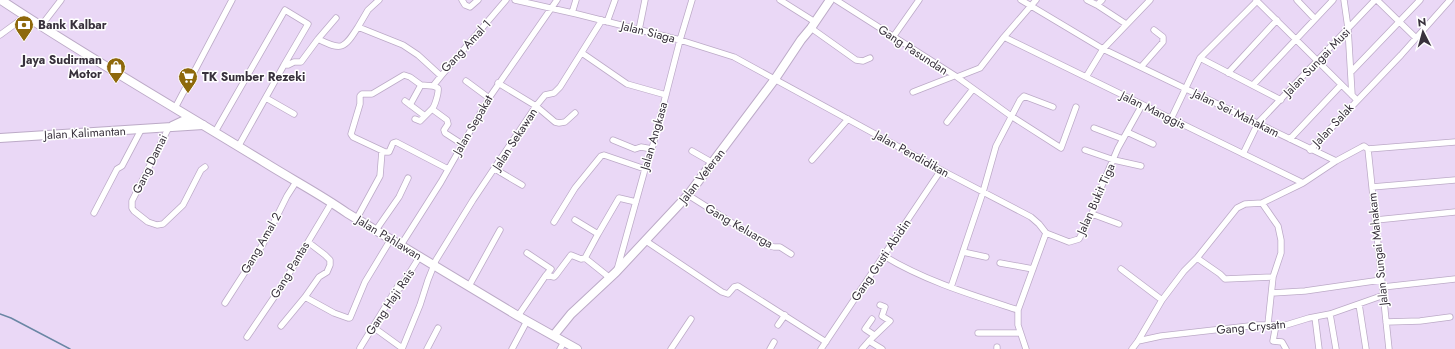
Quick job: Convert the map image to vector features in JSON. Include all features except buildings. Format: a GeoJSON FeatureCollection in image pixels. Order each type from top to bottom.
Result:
{"type":"FeatureCollection","features":[{"type":"Feature","properties":{"kind":"main road","name":"Jalan Pahlawan"},"geometry":{"type":"LineString","coordinates":[[1,0],[190,118],[332,202],[518,316],[554,335],[562,345],[577,349]]}},
{"type":"Feature","properties":{"kind":"main road","name":"Jalan Veteran"},"geometry":{"type":"LineString","coordinates":[[554,335],[571,314],[616,272],[688,195],[775,80],[801,40],[830,0]]}},
{"type":"Feature","properties":{"kind":"main road","name":"Jalan Kalimantan"},"geometry":{"type":"LineString","coordinates":[[169,127],[190,118]]}},
{"type":"Feature","properties":{"kind":"main road","name":"Jalan Kalimantan"},"geometry":{"type":"LineString","coordinates":[[0,138],[203,125]]}},
{"type":"Feature","properties":{"kind":"street"},"geometry":{"type":"LineString","coordinates":[[41,26],[61,0]]}},
{"type":"Feature","properties":{"kind":"street"},"geometry":{"type":"LineString","coordinates":[[174,108],[232,0]]}},
{"type":"Feature","properties":{"kind":"street"},"geometry":{"type":"LineString","coordinates":[[318,39],[335,46],[342,46],[348,41],[368,10],[379,0]]}},
{"type":"Feature","properties":{"kind":"street"},"geometry":{"type":"LineString","coordinates":[[462,0],[465,5],[470,6],[478,0]]}},
{"type":"Feature","properties":{"kind":"street","name":"Gang Amal 1"},"geometry":{"type":"LineString","coordinates":[[358,27],[403,44],[418,55],[441,76],[506,0]]}},
{"type":"Feature","properties":{"kind":"street","name":"Jalan Siaga"},"geometry":{"type":"LineString","coordinates":[[515,0],[680,40],[734,57],[748,63],[775,80]]}},
{"type":"Feature","properties":{"kind":"street","name":"Jalan Sepakat"},"geometry":{"type":"LineString","coordinates":[[402,245],[498,83],[557,0]]}},
{"type":"Feature","properties":{"kind":"street"},"geometry":{"type":"LineString","coordinates":[[572,13],[576,0]]}},
{"type":"Feature","properties":{"kind":"street","name":"Jalan Sekawan"},"geometry":{"type":"LineString","coordinates":[[402,348],[420,305],[436,260],[473,200],[536,106],[545,95],[556,91],[604,21],[615,0]]}},
{"type":"Feature","properties":{"kind":"street"},"geometry":{"type":"LineString","coordinates":[[638,30],[645,0]]}},
{"type":"Feature","properties":{"kind":"street","name":"Jalan Angkasa"},"geometry":{"type":"LineString","coordinates":[[616,272],[652,149],[680,40],[692,0]]}},
{"type":"Feature","properties":{"kind":"street"},"geometry":{"type":"LineString","coordinates":[[780,0],[856,60],[863,61],[870,58]]}},
{"type":"Feature","properties":{"kind":"street","name":"Gang Pasundan"},"geometry":{"type":"LineString","coordinates":[[836,0],[956,77],[980,68],[1004,37]]}},
{"type":"Feature","properties":{"kind":"street"},"geometry":{"type":"LineString","coordinates":[[893,37],[919,0]]}},
{"type":"Feature","properties":{"kind":"street","name":"Jalan Sei Mahakam"},"geometry":{"type":"LineString","coordinates":[[1021,0],[1103,49],[1258,123],[1310,150],[1336,161]]}},
{"type":"Feature","properties":{"kind":"street"},"geometry":{"type":"LineString","coordinates":[[1004,37],[1030,5],[1036,0]]}},
{"type":"Feature","properties":{"kind":"street"},"geometry":{"type":"LineString","coordinates":[[1088,0],[1126,24]]}},
{"type":"Feature","properties":{"kind":"street"},"geometry":{"type":"LineString","coordinates":[[1097,5],[1102,0]]}},
{"type":"Feature","properties":{"kind":"street"},"geometry":{"type":"LineString","coordinates":[[1086,78],[1103,49],[1150,0]]}},
{"type":"Feature","properties":{"kind":"street"},"geometry":{"type":"LineString","coordinates":[[1297,0],[1315,19]]}},
{"type":"Feature","properties":{"kind":"street"},"geometry":{"type":"LineString","coordinates":[[1344,0],[1354,98]]}},
{"type":"Feature","properties":{"kind":"street"},"geometry":{"type":"LineString","coordinates":[[1376,0],[1416,38]]}},
{"type":"Feature","properties":{"kind":"street","name":"Jalan Sungai Musi"},"geometry":{"type":"LineString","coordinates":[[1243,154],[1258,123],[1376,0]]}},
{"type":"Feature","properties":{"kind":"street"},"geometry":{"type":"LineString","coordinates":[[1351,72],[1420,0]]}},
{"type":"Feature","properties":{"kind":"street","name":"Jalan Salak"},"geometry":{"type":"LineString","coordinates":[[1310,150],[1354,98],[1416,38],[1450,0]]}},
{"type":"Feature","properties":{"kind":"street"},"geometry":{"type":"LineString","coordinates":[[1171,119],[1200,58],[1257,1],[1354,98]]}},
{"type":"Feature","properties":{"kind":"street"},"geometry":{"type":"LineString","coordinates":[[1253,85],[1331,1]]}},
{"type":"Feature","properties":{"kind":"street"},"geometry":{"type":"LineString","coordinates":[[215,132],[286,10],[308,24],[238,147]]}},
{"type":"Feature","properties":{"kind":"street"},"geometry":{"type":"LineString","coordinates":[[0,35],[26,16]]}},
{"type":"Feature","properties":{"kind":"street"},"geometry":{"type":"LineString","coordinates":[[284,65],[294,62],[301,62],[336,18]]}},
{"type":"Feature","properties":{"kind":"street"},"geometry":{"type":"LineString","coordinates":[[1228,73],[1277,20]]}},
{"type":"Feature","properties":{"kind":"street"},"geometry":{"type":"LineString","coordinates":[[1141,67],[1163,42],[1163,37],[1161,34],[1154,30]]}},
{"type":"Feature","properties":{"kind":"street","name":"Jalan Manggis"},"geometry":{"type":"LineString","coordinates":[[1004,37],[1303,183]]}},
{"type":"Feature","properties":{"kind":"street"},"geometry":{"type":"LineString","coordinates":[[582,53],[627,84],[666,95]]}},
{"type":"Feature","properties":{"kind":"street"},"geometry":{"type":"LineString","coordinates":[[1200,58],[1281,100]]}},
{"type":"Feature","properties":{"kind":"street"},"geometry":{"type":"LineString","coordinates":[[415,119],[420,122],[432,109],[438,88],[421,85],[410,77],[404,75],[379,91],[372,94],[362,94],[360,96],[360,104],[351,134],[353,137],[385,152],[389,152],[393,143],[396,142],[448,169]]}},
{"type":"Feature","properties":{"kind":"street"},"geometry":{"type":"LineString","coordinates":[[433,86],[441,76]]}},
{"type":"Feature","properties":{"kind":"street"},"geometry":{"type":"LineString","coordinates":[[913,92],[956,77],[1011,116],[1061,148],[1076,107]]}},
{"type":"Feature","properties":{"kind":"street","name":"Jalan Pendidikan"},"geometry":{"type":"LineString","coordinates":[[775,80],[1031,217],[1040,224],[1046,233]]}},
{"type":"Feature","properties":{"kind":"street"},"geometry":{"type":"LineString","coordinates":[[466,81],[489,98]]}},
{"type":"Feature","properties":{"kind":"street"},"geometry":{"type":"LineString","coordinates":[[498,83],[536,106],[559,124],[565,122],[574,113]]}},
{"type":"Feature","properties":{"kind":"street"},"geometry":{"type":"LineString","coordinates":[[421,85],[408,103],[425,116]]}},
{"type":"Feature","properties":{"kind":"street"},"geometry":{"type":"LineString","coordinates":[[1290,139],[1341,85]]}},
{"type":"Feature","properties":{"kind":"street"},"geometry":{"type":"LineString","coordinates":[[947,122],[973,89]]}},
{"type":"Feature","properties":{"kind":"street"},"geometry":{"type":"LineString","coordinates":[[951,287],[983,192],[996,146],[1020,100],[1024,96],[1053,107]]}},
{"type":"Feature","properties":{"kind":"street"},"geometry":{"type":"LineString","coordinates":[[266,98],[294,114]]}},
{"type":"Feature","properties":{"kind":"street","name":"Jalan Bukit Tiga"},"geometry":{"type":"LineString","coordinates":[[1046,233],[1069,242],[1075,242],[1082,236],[1092,214],[1100,190],[1123,139],[1142,105]]}},
{"type":"Feature","properties":{"kind":"street"},"geometry":{"type":"LineString","coordinates":[[432,109],[447,120],[448,124],[444,130],[445,133],[462,144]]}},
{"type":"Feature","properties":{"kind":"street"},"geometry":{"type":"LineString","coordinates":[[812,160],[848,119]]}},
{"type":"Feature","properties":{"kind":"street","name":"Gang Damai"},"geometry":{"type":"LineString","coordinates":[[169,127],[132,201],[132,208],[134,211],[148,222],[157,225],[163,224],[183,205],[201,170],[205,167]]}},
{"type":"Feature","properties":{"kind":"street"},"geometry":{"type":"LineString","coordinates":[[1094,128],[1123,139]]}},
{"type":"Feature","properties":{"kind":"street"},"geometry":{"type":"LineString","coordinates":[[94,212],[117,168],[122,166],[141,130]]}},
{"type":"Feature","properties":{"kind":"street"},"geometry":{"type":"LineString","coordinates":[[1127,132],[1153,144]]}},
{"type":"Feature","properties":{"kind":"street"},"geometry":{"type":"LineString","coordinates":[[613,140],[635,149],[641,147],[652,149]]}},
{"type":"Feature","properties":{"kind":"street"},"geometry":{"type":"LineString","coordinates":[[1132,349],[1162,300],[1184,271],[1237,208],[1245,204],[1262,203],[1303,183],[1336,161],[1365,147],[1455,142]]}},
{"type":"Feature","properties":{"kind":"street","name":"Jalan Sungai Mahakam"},"geometry":{"type":"LineString","coordinates":[[1365,147],[1376,220],[1389,349]]}},
{"type":"Feature","properties":{"kind":"street"},"geometry":{"type":"LineString","coordinates":[[1085,150],[1114,160],[1141,166]]}},
{"type":"Feature","properties":{"kind":"street"},"geometry":{"type":"LineString","coordinates":[[357,218],[380,176],[382,151]]}},
{"type":"Feature","properties":{"kind":"street"},"geometry":{"type":"LineString","coordinates":[[692,151],[713,163]]}},
{"type":"Feature","properties":{"kind":"street"},"geometry":{"type":"LineString","coordinates":[[554,222],[575,188],[602,156],[604,155],[645,169]]}},
{"type":"Feature","properties":{"kind":"street"},"geometry":{"type":"LineString","coordinates":[[495,169],[522,185]]}},
{"type":"Feature","properties":{"kind":"street","name":"Gang Gusti Abidin"},"geometry":{"type":"LineString","coordinates":[[821,349],[941,170]]}},
{"type":"Feature","properties":{"kind":"street"},"geometry":{"type":"LineString","coordinates":[[376,230],[399,197],[408,178]]}},
{"type":"Feature","properties":{"kind":"street"},"geometry":{"type":"LineString","coordinates":[[1372,187],[1455,180]]}},
{"type":"Feature","properties":{"kind":"street","name":"Gang Amal 2"},"geometry":{"type":"LineString","coordinates":[[225,303],[262,244],[296,182]]}},
{"type":"Feature","properties":{"kind":"street","name":"Gang Keluarga"},"geometry":{"type":"LineString","coordinates":[[688,195],[767,245],[774,248],[780,248],[791,254]]}},
{"type":"Feature","properties":{"kind":"street"},"geometry":{"type":"LineString","coordinates":[[585,258],[619,198],[636,202]]}},
{"type":"Feature","properties":{"kind":"street","name":"Gang Pantas"},"geometry":{"type":"LineString","coordinates":[[247,337],[281,287],[332,202]]}},
{"type":"Feature","properties":{"kind":"street"},"geometry":{"type":"LineString","coordinates":[[1262,203],[1278,226],[1281,236],[1281,253],[1273,277],[1268,324]]}},
{"type":"Feature","properties":{"kind":"street"},"geometry":{"type":"LineString","coordinates":[[1376,220],[1455,212]]}},
{"type":"Feature","properties":{"kind":"street"},"geometry":{"type":"LineString","coordinates":[[1092,214],[1119,224]]}},
{"type":"Feature","properties":{"kind":"street"},"geometry":{"type":"LineString","coordinates":[[575,220],[598,234]]}},
{"type":"Feature","properties":{"kind":"street"},"geometry":{"type":"LineString","coordinates":[[470,286],[500,230]]}},
{"type":"Feature","properties":{"kind":"street"},"geometry":{"type":"LineString","coordinates":[[1026,349],[1020,333],[1017,318],[1018,310],[1046,233]]}},
{"type":"Feature","properties":{"kind":"street"},"geometry":{"type":"LineString","coordinates":[[305,297],[339,315],[350,318],[365,282],[391,239]]}},
{"type":"Feature","properties":{"kind":"street"},"geometry":{"type":"LineString","coordinates":[[646,241],[722,292],[728,294],[734,287],[738,286],[826,342]]}},
{"type":"Feature","properties":{"kind":"street"},"geometry":{"type":"LineString","coordinates":[[281,326],[319,277],[327,272],[330,265],[330,260],[308,242]]}},
{"type":"Feature","properties":{"kind":"street"},"geometry":{"type":"LineString","coordinates":[[963,252],[986,257]]}},
{"type":"Feature","properties":{"kind":"street"},"geometry":{"type":"LineString","coordinates":[[518,316],[551,269],[527,253]]}},
{"type":"Feature","properties":{"kind":"street","name":"Gang Haji Rais"},"geometry":{"type":"LineString","coordinates":[[360,348],[398,286],[400,288],[420,256]]}},
{"type":"Feature","properties":{"kind":"street"},"geometry":{"type":"LineString","coordinates":[[547,274],[556,276],[571,256],[581,259],[585,258],[610,278]]}},
{"type":"Feature","properties":{"kind":"street"},"geometry":{"type":"LineString","coordinates":[[884,256],[909,270],[951,287],[1018,310]]}},
{"type":"Feature","properties":{"kind":"street"},"geometry":{"type":"LineString","coordinates":[[1196,258],[1225,279],[1273,277]]}},
{"type":"Feature","properties":{"kind":"street"},"geometry":{"type":"LineString","coordinates":[[1000,262],[1034,269]]}},
{"type":"Feature","properties":{"kind":"street"},"geometry":{"type":"LineString","coordinates":[[1121,269],[1162,300]]}},
{"type":"Feature","properties":{"kind":"street"},"geometry":{"type":"LineString","coordinates":[[1272,292],[1305,291],[1382,280]]}},
{"type":"Feature","properties":{"kind":"street"},"geometry":{"type":"LineString","coordinates":[[1383,287],[1455,280]]}},
{"type":"Feature","properties":{"kind":"street","name":"Gang Crysatn"},"geometry":{"type":"LineString","coordinates":[[1138,341],[1160,336],[1268,324],[1286,325],[1330,314],[1384,296]]}},
{"type":"Feature","properties":{"kind":"street"},"geometry":{"type":"LineString","coordinates":[[862,349],[874,335],[890,321],[882,316],[885,308],[880,304]]}},
{"type":"Feature","properties":{"kind":"street"},"geometry":{"type":"LineString","coordinates":[[1359,304],[1366,349]]}},
{"type":"Feature","properties":{"kind":"street"},"geometry":{"type":"LineString","coordinates":[[1330,314],[1336,349]]}},
{"type":"Feature","properties":{"kind":"street"},"geometry":{"type":"LineString","coordinates":[[778,325],[785,315]]}},
{"type":"Feature","properties":{"kind":"street"},"geometry":{"type":"LineString","coordinates":[[1315,317],[1319,349]]}},
{"type":"Feature","properties":{"kind":"street"},"geometry":{"type":"LineString","coordinates":[[670,349],[691,318]]}},
{"type":"Feature","properties":{"kind":"street"},"geometry":{"type":"LineString","coordinates":[[1386,322],[1450,318]]}},
{"type":"Feature","properties":{"kind":"street"},"geometry":{"type":"LineString","coordinates":[[872,319],[865,329],[874,335]]}},
{"type":"Feature","properties":{"kind":"street"},"geometry":{"type":"LineString","coordinates":[[512,349],[527,321]]}},
{"type":"Feature","properties":{"kind":"street"},"geometry":{"type":"LineString","coordinates":[[1276,325],[1273,341],[1282,342],[1286,349]]}},
{"type":"Feature","properties":{"kind":"street"},"geometry":{"type":"LineString","coordinates":[[372,327],[402,348]]}},
{"type":"Feature","properties":{"kind":"street"},"geometry":{"type":"LineString","coordinates":[[427,349],[438,328]]}},
{"type":"Feature","properties":{"kind":"street"},"geometry":{"type":"LineString","coordinates":[[978,333],[1020,333]]}},
{"type":"Feature","properties":{"kind":"street"},"geometry":{"type":"LineString","coordinates":[[869,341],[882,349]]}},
{"type":"Feature","properties":{"kind":"street"},"geometry":{"type":"LineString","coordinates":[[770,349],[774,342]]}},
{"type":"Feature","properties":{"kind":"waterway"},"geometry":{"type":"LineString","coordinates":[[0,314],[11,318],[70,349]]}},
{"type":"Feature","properties":{"kind":"place","name":"Bank Kalbar"},"geometry":{"type":"Point","coordinates":[24,42]}},
{"type":"Feature","properties":{"kind":"place","name":"Jaya Sudirman Motor"},"geometry":{"type":"Point","coordinates":[116,84]}},
{"type":"Feature","properties":{"kind":"place","name":"TK Sumber Rezeki"},"geometry":{"type":"Point","coordinates":[188,94]}}]}
